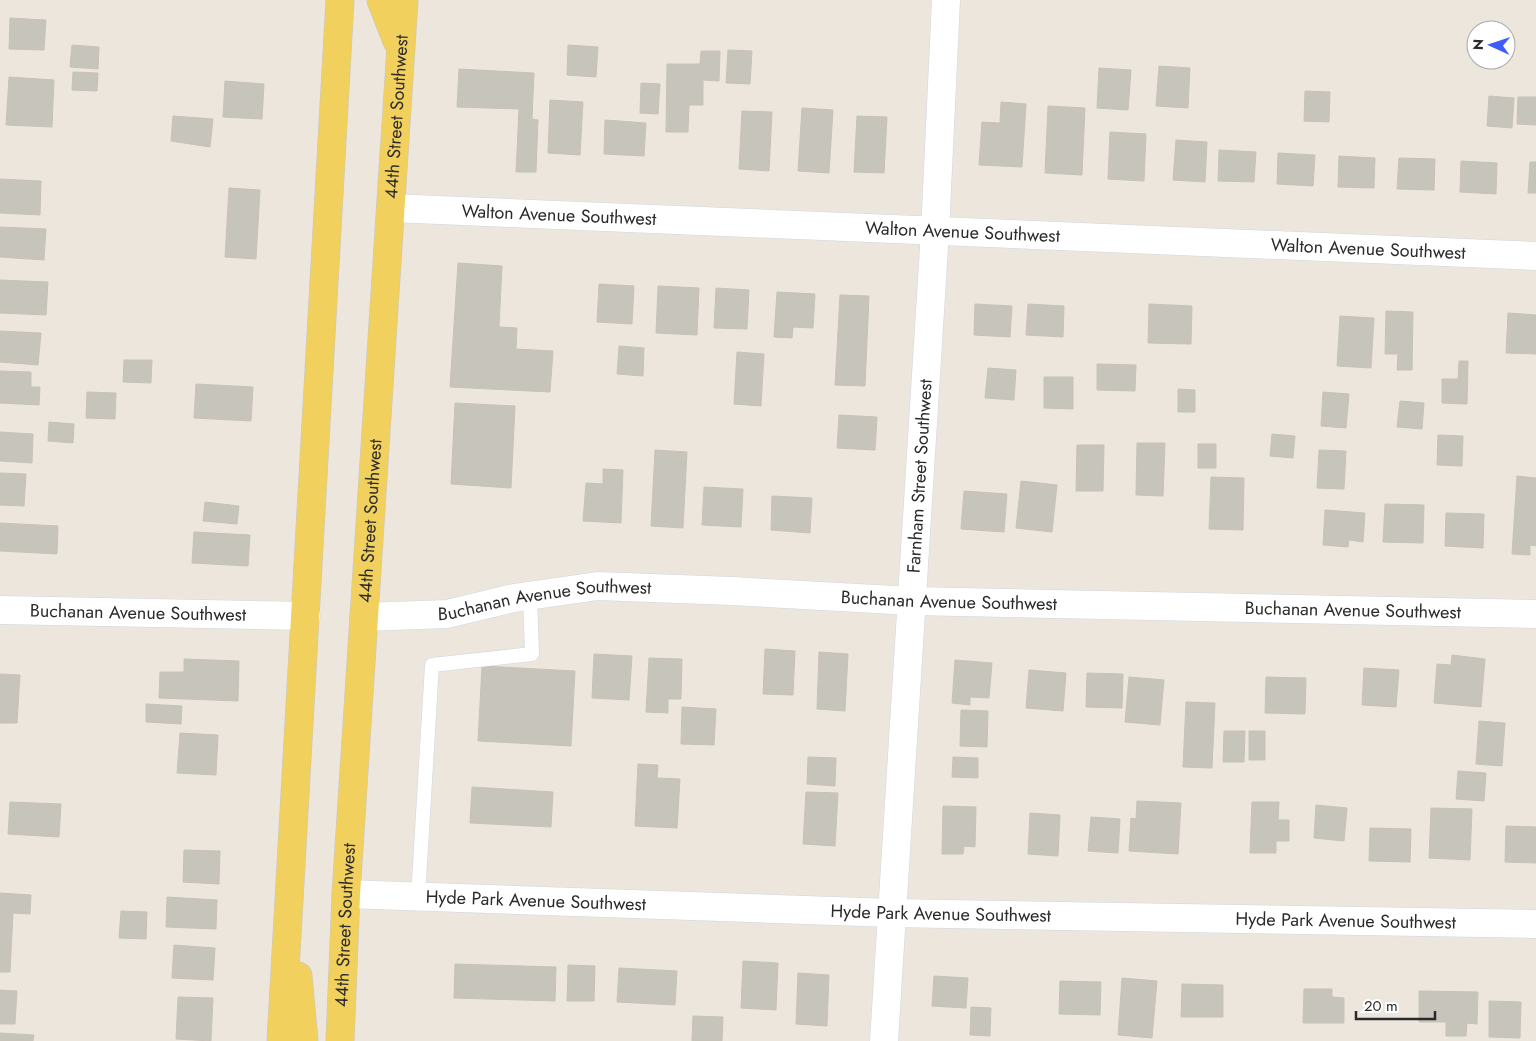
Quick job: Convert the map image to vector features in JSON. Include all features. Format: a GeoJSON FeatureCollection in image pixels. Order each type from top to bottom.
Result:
{"type":"FeatureCollection","features":[{"type":"Feature","properties":{"kind":"main road"},"geometry":{"type":"LineString","coordinates":[[281,1041],[340,0]]}},
{"type":"Feature","properties":{"kind":"main road"},"geometry":{"type":"LineString","coordinates":[[380,0],[400,50]]}},
{"type":"Feature","properties":{"kind":"main road","name":"44th Street Southwest"},"geometry":{"type":"LineString","coordinates":[[340,1041],[346,894],[404,0]]}},
{"type":"Feature","properties":{"kind":"main road"},"geometry":{"type":"LineString","coordinates":[[287,936],[296,966],[304,1041]]}},
{"type":"Feature","properties":{"kind":"street","name":"Farnham Street Southwest"},"geometry":{"type":"LineString","coordinates":[[884,1041],[935,232],[946,0]]}},
{"type":"Feature","properties":{"kind":"street","name":"Walton Avenue Southwest"},"geometry":{"type":"LineString","coordinates":[[391,208],[1536,256]]}},
{"type":"Feature","properties":{"kind":"street","name":"Buchanan Avenue Southwest"},"geometry":{"type":"LineString","coordinates":[[364,617],[447,614],[530,596],[598,586],[912,601],[1536,614]]}},
{"type":"Feature","properties":{"kind":"street","name":"Buchanan Avenue Southwest"},"geometry":{"type":"LineString","coordinates":[[0,610],[306,616]]}},
{"type":"Feature","properties":{"kind":"street","name":"Hyde Park Avenue Southwest"},"geometry":{"type":"LineString","coordinates":[[346,894],[891,913],[1536,924]]}},
{"type":"Feature","properties":{"kind":"lane"},"geometry":{"type":"LineString","coordinates":[[418,897],[432,665],[532,654],[530,596]]}},
{"type":"Feature","properties":{"kind":"building"},"geometry":{"type":"Polygon","coordinates":[[[10,18],[46,20],[44,50],[9,49],[10,18]]]}},
{"type":"Feature","properties":{"kind":"building"},"geometry":{"type":"Polygon","coordinates":[[[72,45],[99,47],[98,69],[70,67],[72,45]]]}},
{"type":"Feature","properties":{"kind":"building"},"geometry":{"type":"Polygon","coordinates":[[[568,45],[598,47],[596,77],[567,75],[568,45]]]}},
{"type":"Feature","properties":{"kind":"building"},"geometry":{"type":"Polygon","coordinates":[[[728,50],[752,51],[750,84],[726,83],[728,50]]]}},
{"type":"Feature","properties":{"kind":"building"},"geometry":{"type":"Polygon","coordinates":[[[701,51],[720,51],[719,81],[703,80],[703,105],[689,105],[688,132],[666,132],[667,64],[700,64],[701,51]]]}},
{"type":"Feature","properties":{"kind":"building"},"geometry":{"type":"Polygon","coordinates":[[[1159,66],[1190,68],[1188,108],[1156,106],[1159,66]]]}},
{"type":"Feature","properties":{"kind":"building"},"geometry":{"type":"Polygon","coordinates":[[[1099,68],[1131,70],[1128,110],[1097,108],[1099,68]]]}},
{"type":"Feature","properties":{"kind":"building"},"geometry":{"type":"Polygon","coordinates":[[[459,69],[534,73],[532,119],[538,120],[536,172],[516,172],[519,109],[457,107],[459,69]]]}},
{"type":"Feature","properties":{"kind":"building"},"geometry":{"type":"Polygon","coordinates":[[[73,72],[98,73],[97,91],[72,90],[73,72]]]}},
{"type":"Feature","properties":{"kind":"building"},"geometry":{"type":"Polygon","coordinates":[[[9,77],[54,80],[52,127],[6,125],[9,77]]]}},
{"type":"Feature","properties":{"kind":"building"},"geometry":{"type":"Polygon","coordinates":[[[225,81],[264,84],[262,119],[223,117],[225,81]]]}},
{"type":"Feature","properties":{"kind":"building"},"geometry":{"type":"Polygon","coordinates":[[[641,83],[660,84],[658,114],[640,113],[641,83]]]}},
{"type":"Feature","properties":{"kind":"building"},"geometry":{"type":"Polygon","coordinates":[[[1305,91],[1330,92],[1329,122],[1304,121],[1305,91]]]}},
{"type":"Feature","properties":{"kind":"building"},"geometry":{"type":"Polygon","coordinates":[[[1489,96],[1514,98],[1512,128],[1487,126],[1489,96]]]}},
{"type":"Feature","properties":{"kind":"building"},"geometry":{"type":"Polygon","coordinates":[[[1518,97],[1536,97],[1536,125],[1517,124],[1518,97]]]}},
{"type":"Feature","properties":{"kind":"building"},"geometry":{"type":"Polygon","coordinates":[[[550,100],[583,102],[580,155],[548,153],[550,100]]]}},
{"type":"Feature","properties":{"kind":"building"},"geometry":{"type":"Polygon","coordinates":[[[1001,102],[1026,104],[1022,167],[979,165],[982,122],[1000,123],[1001,102]]]}},
{"type":"Feature","properties":{"kind":"building"},"geometry":{"type":"Polygon","coordinates":[[[1048,106],[1085,108],[1082,175],[1045,173],[1048,106]]]}},
{"type":"Feature","properties":{"kind":"building"},"geometry":{"type":"Polygon","coordinates":[[[802,108],[833,110],[829,173],[798,171],[802,108]]]}},
{"type":"Feature","properties":{"kind":"building"},"geometry":{"type":"Polygon","coordinates":[[[742,111],[772,112],[769,171],[739,169],[742,111]]]}},
{"type":"Feature","properties":{"kind":"building"},"geometry":{"type":"Polygon","coordinates":[[[173,116],[213,119],[210,147],[171,141],[173,116]]]}},
{"type":"Feature","properties":{"kind":"building"},"geometry":{"type":"Polygon","coordinates":[[[857,116],[887,117],[884,173],[854,172],[857,116]]]}},
{"type":"Feature","properties":{"kind":"building"},"geometry":{"type":"Polygon","coordinates":[[[605,120],[646,123],[644,156],[604,154],[605,120]]]}},
{"type":"Feature","properties":{"kind":"building"},"geometry":{"type":"Polygon","coordinates":[[[1110,132],[1146,134],[1144,181],[1108,179],[1110,132]]]}},
{"type":"Feature","properties":{"kind":"building"},"geometry":{"type":"Polygon","coordinates":[[[1176,140],[1207,142],[1205,182],[1173,180],[1176,140]]]}},
{"type":"Feature","properties":{"kind":"building"},"geometry":{"type":"Polygon","coordinates":[[[1219,150],[1256,152],[1254,182],[1218,181],[1219,150]]]}},
{"type":"Feature","properties":{"kind":"building"},"geometry":{"type":"Polygon","coordinates":[[[1278,153],[1315,155],[1313,186],[1277,184],[1278,153]]]}},
{"type":"Feature","properties":{"kind":"building"},"geometry":{"type":"Polygon","coordinates":[[[1339,156],[1375,158],[1374,188],[1338,187],[1339,156]]]}},
{"type":"Feature","properties":{"kind":"building"},"geometry":{"type":"Polygon","coordinates":[[[1399,158],[1435,159],[1434,190],[1397,189],[1399,158]]]}},
{"type":"Feature","properties":{"kind":"building"},"geometry":{"type":"Polygon","coordinates":[[[1461,161],[1497,163],[1496,194],[1460,192],[1461,161]]]}},
{"type":"Feature","properties":{"kind":"building"},"geometry":{"type":"Polygon","coordinates":[[[1530,162],[1536,162],[1536,193],[1528,193],[1530,162]]]}},
{"type":"Feature","properties":{"kind":"building"},"geometry":{"type":"Polygon","coordinates":[[[0,179],[41,181],[40,215],[0,213],[0,179]]]}},
{"type":"Feature","properties":{"kind":"building"},"geometry":{"type":"Polygon","coordinates":[[[229,188],[260,190],[256,259],[225,257],[229,188]]]}},
{"type":"Feature","properties":{"kind":"building"},"geometry":{"type":"Polygon","coordinates":[[[0,227],[46,229],[44,260],[0,257],[0,227]]]}},
{"type":"Feature","properties":{"kind":"building"},"geometry":{"type":"Polygon","coordinates":[[[458,263],[502,266],[499,327],[517,328],[516,349],[553,351],[550,392],[450,387],[458,263]]]}},
{"type":"Feature","properties":{"kind":"building"},"geometry":{"type":"Polygon","coordinates":[[[0,280],[48,282],[46,315],[0,313],[0,280]]]}},
{"type":"Feature","properties":{"kind":"building"},"geometry":{"type":"Polygon","coordinates":[[[599,284],[634,286],[632,324],[597,322],[599,284]]]}},
{"type":"Feature","properties":{"kind":"building"},"geometry":{"type":"Polygon","coordinates":[[[658,286],[699,288],[697,335],[656,333],[658,286]]]}},
{"type":"Feature","properties":{"kind":"building"},"geometry":{"type":"Polygon","coordinates":[[[716,288],[749,290],[747,329],[714,328],[716,288]]]}},
{"type":"Feature","properties":{"kind":"building"},"geometry":{"type":"Polygon","coordinates":[[[777,292],[815,294],[813,328],[793,327],[792,338],[774,337],[777,292]]]}},
{"type":"Feature","properties":{"kind":"building"},"geometry":{"type":"Polygon","coordinates":[[[840,295],[869,296],[865,386],[835,385],[840,295]]]}},
{"type":"Feature","properties":{"kind":"building"},"geometry":{"type":"Polygon","coordinates":[[[975,304],[1012,306],[1010,337],[974,335],[975,304]]]}},
{"type":"Feature","properties":{"kind":"building"},"geometry":{"type":"Polygon","coordinates":[[[1028,304],[1064,306],[1063,337],[1026,335],[1028,304]]]}},
{"type":"Feature","properties":{"kind":"building"},"geometry":{"type":"Polygon","coordinates":[[[1149,304],[1192,306],[1191,344],[1148,343],[1149,304]]]}},
{"type":"Feature","properties":{"kind":"building"},"geometry":{"type":"Polygon","coordinates":[[[1386,311],[1413,312],[1412,370],[1397,370],[1398,354],[1385,354],[1386,311]]]}},
{"type":"Feature","properties":{"kind":"building"},"geometry":{"type":"Polygon","coordinates":[[[1508,313],[1536,315],[1536,354],[1506,353],[1508,313]]]}},
{"type":"Feature","properties":{"kind":"building"},"geometry":{"type":"Polygon","coordinates":[[[1340,316],[1374,318],[1371,368],[1337,366],[1340,316]]]}},
{"type":"Feature","properties":{"kind":"building"},"geometry":{"type":"Polygon","coordinates":[[[0,331],[41,333],[38,365],[0,362],[0,331]]]}},
{"type":"Feature","properties":{"kind":"building"},"geometry":{"type":"Polygon","coordinates":[[[619,346],[644,348],[643,376],[617,374],[619,346]]]}},
{"type":"Feature","properties":{"kind":"building"},"geometry":{"type":"Polygon","coordinates":[[[737,352],[764,354],[761,406],[734,404],[737,352]]]}},
{"type":"Feature","properties":{"kind":"building"},"geometry":{"type":"Polygon","coordinates":[[[124,360],[152,360],[151,383],[123,382],[124,360]]]}},
{"type":"Feature","properties":{"kind":"building"},"geometry":{"type":"Polygon","coordinates":[[[1459,361],[1468,361],[1467,404],[1442,403],[1442,379],[1458,379],[1459,361]]]}},
{"type":"Feature","properties":{"kind":"building"},"geometry":{"type":"Polygon","coordinates":[[[1097,364],[1136,365],[1135,391],[1097,390],[1097,364]]]}},
{"type":"Feature","properties":{"kind":"building"},"geometry":{"type":"Polygon","coordinates":[[[988,368],[1016,370],[1014,400],[985,398],[988,368]]]}},
{"type":"Feature","properties":{"kind":"building"},"geometry":{"type":"Polygon","coordinates":[[[0,371],[31,372],[31,387],[40,387],[39,405],[0,403],[0,371]]]}},
{"type":"Feature","properties":{"kind":"building"},"geometry":{"type":"Polygon","coordinates":[[[1044,377],[1073,377],[1073,409],[1044,408],[1044,377]]]}},
{"type":"Feature","properties":{"kind":"building"},"geometry":{"type":"Polygon","coordinates":[[[196,384],[253,387],[251,421],[194,418],[196,384]]]}},
{"type":"Feature","properties":{"kind":"building"},"geometry":{"type":"Polygon","coordinates":[[[1178,389],[1195,390],[1195,412],[1178,412],[1178,389]]]}},
{"type":"Feature","properties":{"kind":"building"},"geometry":{"type":"Polygon","coordinates":[[[87,392],[116,393],[115,419],[86,418],[87,392]]]}},
{"type":"Feature","properties":{"kind":"building"},"geometry":{"type":"Polygon","coordinates":[[[1323,392],[1349,394],[1346,428],[1321,426],[1323,392]]]}},
{"type":"Feature","properties":{"kind":"building"},"geometry":{"type":"Polygon","coordinates":[[[1400,401],[1424,403],[1422,429],[1397,427],[1400,401]]]}},
{"type":"Feature","properties":{"kind":"building"},"geometry":{"type":"Polygon","coordinates":[[[455,403],[515,406],[511,488],[451,484],[455,403]]]}},
{"type":"Feature","properties":{"kind":"building"},"geometry":{"type":"Polygon","coordinates":[[[839,415],[877,417],[875,450],[837,448],[839,415]]]}},
{"type":"Feature","properties":{"kind":"building"},"geometry":{"type":"Polygon","coordinates":[[[49,422],[74,424],[73,443],[48,441],[49,422]]]}},
{"type":"Feature","properties":{"kind":"building"},"geometry":{"type":"Polygon","coordinates":[[[0,432],[33,434],[32,463],[0,461],[0,432]]]}},
{"type":"Feature","properties":{"kind":"building"},"geometry":{"type":"Polygon","coordinates":[[[1272,434],[1295,436],[1293,458],[1270,456],[1272,434]]]}},
{"type":"Feature","properties":{"kind":"building"},"geometry":{"type":"Polygon","coordinates":[[[1438,435],[1463,436],[1462,466],[1437,465],[1438,435]]]}},
{"type":"Feature","properties":{"kind":"building"},"geometry":{"type":"Polygon","coordinates":[[[1137,443],[1165,443],[1163,496],[1136,495],[1137,443]]]}},
{"type":"Feature","properties":{"kind":"building"},"geometry":{"type":"Polygon","coordinates":[[[1198,444],[1216,444],[1216,468],[1198,468],[1198,444]]]}},
{"type":"Feature","properties":{"kind":"building"},"geometry":{"type":"Polygon","coordinates":[[[1077,445],[1104,445],[1103,491],[1076,491],[1077,445]]]}},
{"type":"Feature","properties":{"kind":"building"},"geometry":{"type":"Polygon","coordinates":[[[655,450],[687,452],[683,528],[651,526],[655,450]]]}},
{"type":"Feature","properties":{"kind":"building"},"geometry":{"type":"Polygon","coordinates":[[[1319,450],[1346,451],[1344,489],[1317,488],[1319,450]]]}},
{"type":"Feature","properties":{"kind":"building"},"geometry":{"type":"Polygon","coordinates":[[[603,469],[623,470],[621,523],[583,521],[586,483],[603,484],[603,469]]]}},
{"type":"Feature","properties":{"kind":"building"},"geometry":{"type":"Polygon","coordinates":[[[0,473],[26,474],[24,506],[0,505],[0,473]]]}},
{"type":"Feature","properties":{"kind":"building"},"geometry":{"type":"Polygon","coordinates":[[[1517,476],[1536,478],[1536,546],[1530,545],[1530,555],[1512,554],[1517,476]]]}},
{"type":"Feature","properties":{"kind":"building"},"geometry":{"type":"Polygon","coordinates":[[[1211,477],[1244,478],[1243,530],[1209,529],[1211,477]]]}},
{"type":"Feature","properties":{"kind":"building"},"geometry":{"type":"Polygon","coordinates":[[[1021,481],[1057,485],[1052,532],[1016,528],[1021,481]]]}},
{"type":"Feature","properties":{"kind":"building"},"geometry":{"type":"Polygon","coordinates":[[[704,487],[743,489],[741,527],[702,525],[704,487]]]}},
{"type":"Feature","properties":{"kind":"building"},"geometry":{"type":"Polygon","coordinates":[[[964,491],[1007,494],[1004,532],[961,529],[964,491]]]}},
{"type":"Feature","properties":{"kind":"building"},"geometry":{"type":"Polygon","coordinates":[[[772,496],[812,498],[810,533],[771,530],[772,496]]]}},
{"type":"Feature","properties":{"kind":"building"},"geometry":{"type":"Polygon","coordinates":[[[205,502],[239,506],[237,524],[203,521],[205,502]]]}},
{"type":"Feature","properties":{"kind":"building"},"geometry":{"type":"Polygon","coordinates":[[[1385,504],[1424,505],[1423,543],[1383,542],[1385,504]]]}},
{"type":"Feature","properties":{"kind":"building"},"geometry":{"type":"Polygon","coordinates":[[[1325,510],[1365,513],[1363,542],[1349,540],[1348,547],[1323,545],[1325,510]]]}},
{"type":"Feature","properties":{"kind":"building"},"geometry":{"type":"Polygon","coordinates":[[[1446,513],[1484,514],[1483,548],[1445,546],[1446,513]]]}},
{"type":"Feature","properties":{"kind":"building"},"geometry":{"type":"Polygon","coordinates":[[[0,523],[58,526],[57,554],[0,551],[0,523]]]}},
{"type":"Feature","properties":{"kind":"building"},"geometry":{"type":"Polygon","coordinates":[[[194,532],[250,535],[248,566],[192,563],[194,532]]]}},
{"type":"Feature","properties":{"kind":"building"},"geometry":{"type":"Polygon","coordinates":[[[765,649],[795,651],[793,695],[763,694],[765,649]]]}},
{"type":"Feature","properties":{"kind":"building"},"geometry":{"type":"Polygon","coordinates":[[[819,652],[848,654],[845,711],[817,709],[819,652]]]}},
{"type":"Feature","properties":{"kind":"building"},"geometry":{"type":"Polygon","coordinates":[[[594,654],[632,656],[629,700],[592,698],[594,654]]]}},
{"type":"Feature","properties":{"kind":"building"},"geometry":{"type":"Polygon","coordinates":[[[1452,655],[1485,659],[1481,707],[1434,703],[1437,664],[1451,665],[1452,655]]]}},
{"type":"Feature","properties":{"kind":"building"},"geometry":{"type":"Polygon","coordinates":[[[649,658],[682,659],[681,699],[668,699],[668,713],[646,712],[649,658]]]}},
{"type":"Feature","properties":{"kind":"building"},"geometry":{"type":"Polygon","coordinates":[[[184,659],[239,661],[238,701],[159,698],[160,672],[184,672],[184,659]]]}},
{"type":"Feature","properties":{"kind":"building"},"geometry":{"type":"Polygon","coordinates":[[[955,660],[992,663],[989,698],[970,697],[970,705],[952,703],[955,660]]]}},
{"type":"Feature","properties":{"kind":"building"},"geometry":{"type":"Polygon","coordinates":[[[482,666],[575,671],[571,746],[478,741],[482,666]]]}},
{"type":"Feature","properties":{"kind":"building"},"geometry":{"type":"Polygon","coordinates":[[[1364,668],[1399,670],[1396,707],[1362,705],[1364,668]]]}},
{"type":"Feature","properties":{"kind":"building"},"geometry":{"type":"Polygon","coordinates":[[[1029,670],[1066,673],[1063,711],[1026,708],[1029,670]]]}},
{"type":"Feature","properties":{"kind":"building"},"geometry":{"type":"Polygon","coordinates":[[[1087,673],[1123,674],[1122,708],[1086,707],[1087,673]]]}},
{"type":"Feature","properties":{"kind":"building"},"geometry":{"type":"Polygon","coordinates":[[[0,674],[20,675],[17,723],[0,723],[0,674]]]}},
{"type":"Feature","properties":{"kind":"building"},"geometry":{"type":"Polygon","coordinates":[[[1129,677],[1164,680],[1160,725],[1125,722],[1129,677]]]}},
{"type":"Feature","properties":{"kind":"building"},"geometry":{"type":"Polygon","coordinates":[[[1266,677],[1306,678],[1305,714],[1265,713],[1266,677]]]}},
{"type":"Feature","properties":{"kind":"building"},"geometry":{"type":"Polygon","coordinates":[[[1186,702],[1215,703],[1212,768],[1183,767],[1186,702]]]}},
{"type":"Feature","properties":{"kind":"building"},"geometry":{"type":"Polygon","coordinates":[[[146,704],[182,706],[181,724],[146,722],[146,704]]]}},
{"type":"Feature","properties":{"kind":"building"},"geometry":{"type":"Polygon","coordinates":[[[682,707],[716,709],[714,745],[681,744],[682,707]]]}},
{"type":"Feature","properties":{"kind":"building"},"geometry":{"type":"Polygon","coordinates":[[[961,710],[988,711],[987,747],[960,746],[961,710]]]}},
{"type":"Feature","properties":{"kind":"building"},"geometry":{"type":"Polygon","coordinates":[[[1479,721],[1505,723],[1502,766],[1476,764],[1479,721]]]}},
{"type":"Feature","properties":{"kind":"building"},"geometry":{"type":"Polygon","coordinates":[[[1224,731],[1245,731],[1244,762],[1223,762],[1224,731]]]}},
{"type":"Feature","properties":{"kind":"building"},"geometry":{"type":"Polygon","coordinates":[[[1249,731],[1265,731],[1265,760],[1249,760],[1249,731]]]}},
{"type":"Feature","properties":{"kind":"building"},"geometry":{"type":"Polygon","coordinates":[[[180,733],[218,735],[216,775],[177,773],[180,733]]]}},
{"type":"Feature","properties":{"kind":"building"},"geometry":{"type":"Polygon","coordinates":[[[808,757],[836,758],[835,786],[807,784],[808,757]]]}},
{"type":"Feature","properties":{"kind":"building"},"geometry":{"type":"Polygon","coordinates":[[[953,757],[978,758],[978,778],[952,777],[953,757]]]}},
{"type":"Feature","properties":{"kind":"building"},"geometry":{"type":"Polygon","coordinates":[[[638,764],[658,765],[657,778],[680,779],[677,828],[635,826],[638,764]]]}},
{"type":"Feature","properties":{"kind":"building"},"geometry":{"type":"Polygon","coordinates":[[[1458,771],[1486,773],[1484,801],[1456,799],[1458,771]]]}},
{"type":"Feature","properties":{"kind":"building"},"geometry":{"type":"Polygon","coordinates":[[[472,787],[553,792],[551,827],[470,823],[472,787]]]}},
{"type":"Feature","properties":{"kind":"building"},"geometry":{"type":"Polygon","coordinates":[[[806,792],[838,793],[835,846],[803,844],[806,792]]]}},
{"type":"Feature","properties":{"kind":"building"},"geometry":{"type":"Polygon","coordinates":[[[1137,801],[1181,803],[1178,854],[1129,851],[1131,818],[1136,819],[1137,801]]]}},
{"type":"Feature","properties":{"kind":"building"},"geometry":{"type":"Polygon","coordinates":[[[10,802],[61,804],[59,837],[8,834],[10,802]]]}},
{"type":"Feature","properties":{"kind":"building"},"geometry":{"type":"Polygon","coordinates":[[[1252,802],[1279,802],[1278,820],[1289,820],[1289,841],[1276,841],[1276,853],[1250,853],[1252,802]]]}},
{"type":"Feature","properties":{"kind":"building"},"geometry":{"type":"Polygon","coordinates":[[[1316,805],[1347,808],[1344,841],[1314,838],[1316,805]]]}},
{"type":"Feature","properties":{"kind":"building"},"geometry":{"type":"Polygon","coordinates":[[[943,806],[976,807],[975,847],[964,846],[963,854],[942,854],[943,806]]]}},
{"type":"Feature","properties":{"kind":"building"},"geometry":{"type":"Polygon","coordinates":[[[1431,808],[1472,809],[1470,860],[1429,858],[1431,808]]]}},
{"type":"Feature","properties":{"kind":"building"},"geometry":{"type":"Polygon","coordinates":[[[1030,813],[1060,815],[1058,856],[1028,854],[1030,813]]]}},
{"type":"Feature","properties":{"kind":"building"},"geometry":{"type":"Polygon","coordinates":[[[1091,817],[1120,819],[1118,853],[1088,851],[1091,817]]]}},
{"type":"Feature","properties":{"kind":"building"},"geometry":{"type":"Polygon","coordinates":[[[1506,826],[1536,827],[1536,863],[1505,862],[1506,826]]]}},
{"type":"Feature","properties":{"kind":"building"},"geometry":{"type":"Polygon","coordinates":[[[1370,828],[1411,829],[1410,862],[1369,861],[1370,828]]]}},
{"type":"Feature","properties":{"kind":"building"},"geometry":{"type":"Polygon","coordinates":[[[184,850],[220,851],[219,884],[183,882],[184,850]]]}},
{"type":"Feature","properties":{"kind":"building"},"geometry":{"type":"Polygon","coordinates":[[[0,893],[31,895],[30,914],[13,913],[10,972],[0,972],[0,893]]]}},
{"type":"Feature","properties":{"kind":"building"},"geometry":{"type":"Polygon","coordinates":[[[167,897],[217,900],[216,929],[166,927],[167,897]]]}},
{"type":"Feature","properties":{"kind":"building"},"geometry":{"type":"Polygon","coordinates":[[[121,911],[147,912],[146,939],[119,938],[121,911]]]}},
{"type":"Feature","properties":{"kind":"building"},"geometry":{"type":"Polygon","coordinates":[[[174,945],[215,948],[213,980],[172,978],[174,945]]]}},
{"type":"Feature","properties":{"kind":"building"},"geometry":{"type":"Polygon","coordinates":[[[743,961],[778,963],[776,1010],[741,1008],[743,961]]]}},
{"type":"Feature","properties":{"kind":"building"},"geometry":{"type":"Polygon","coordinates":[[[455,964],[556,967],[555,1001],[454,998],[455,964]]]}},
{"type":"Feature","properties":{"kind":"building"},"geometry":{"type":"Polygon","coordinates":[[[568,965],[595,966],[594,1001],[567,1001],[568,965]]]}},
{"type":"Feature","properties":{"kind":"building"},"geometry":{"type":"Polygon","coordinates":[[[619,968],[677,971],[675,1005],[617,1002],[619,968]]]}},
{"type":"Feature","properties":{"kind":"building"},"geometry":{"type":"Polygon","coordinates":[[[798,973],[829,975],[827,1026],[796,1024],[798,973]]]}},
{"type":"Feature","properties":{"kind":"building"},"geometry":{"type":"Polygon","coordinates":[[[934,976],[968,978],[966,1008],[932,1006],[934,976]]]}},
{"type":"Feature","properties":{"kind":"building"},"geometry":{"type":"Polygon","coordinates":[[[1122,978],[1157,981],[1152,1038],[1118,1035],[1122,978]]]}},
{"type":"Feature","properties":{"kind":"building"},"geometry":{"type":"Polygon","coordinates":[[[1060,981],[1101,982],[1100,1015],[1059,1014],[1060,981]]]}},
{"type":"Feature","properties":{"kind":"building"},"geometry":{"type":"Polygon","coordinates":[[[1182,984],[1223,985],[1223,1017],[1181,1017],[1182,984]]]}},
{"type":"Feature","properties":{"kind":"building"},"geometry":{"type":"Polygon","coordinates":[[[1304,989],[1332,989],[1332,997],[1344,998],[1344,1023],[1303,1023],[1304,989]]]}},
{"type":"Feature","properties":{"kind":"building"},"geometry":{"type":"Polygon","coordinates":[[[0,990],[17,991],[15,1024],[0,1024],[0,990]]]}},
{"type":"Feature","properties":{"kind":"building"},"geometry":{"type":"Polygon","coordinates":[[[1419,991],[1478,992],[1477,1024],[1467,1023],[1466,1036],[1446,1036],[1446,1022],[1419,1022],[1419,991]]]}},
{"type":"Feature","properties":{"kind":"building"},"geometry":{"type":"Polygon","coordinates":[[[178,997],[213,998],[211,1041],[176,1039],[178,997]]]}},
{"type":"Feature","properties":{"kind":"building"},"geometry":{"type":"Polygon","coordinates":[[[1489,1001],[1521,1002],[1520,1038],[1489,1037],[1489,1001]]]}},
{"type":"Feature","properties":{"kind":"building"},"geometry":{"type":"Polygon","coordinates":[[[971,1007],[991,1008],[990,1036],[970,1035],[971,1007]]]}},
{"type":"Feature","properties":{"kind":"building"},"geometry":{"type":"Polygon","coordinates":[[[693,1016],[723,1017],[722,1041],[692,1041],[693,1016]]]}},
{"type":"Feature","properties":{"kind":"building"},"geometry":{"type":"Polygon","coordinates":[[[0,1033],[34,1035],[33,1041],[0,1041],[0,1033]]]}}]}
